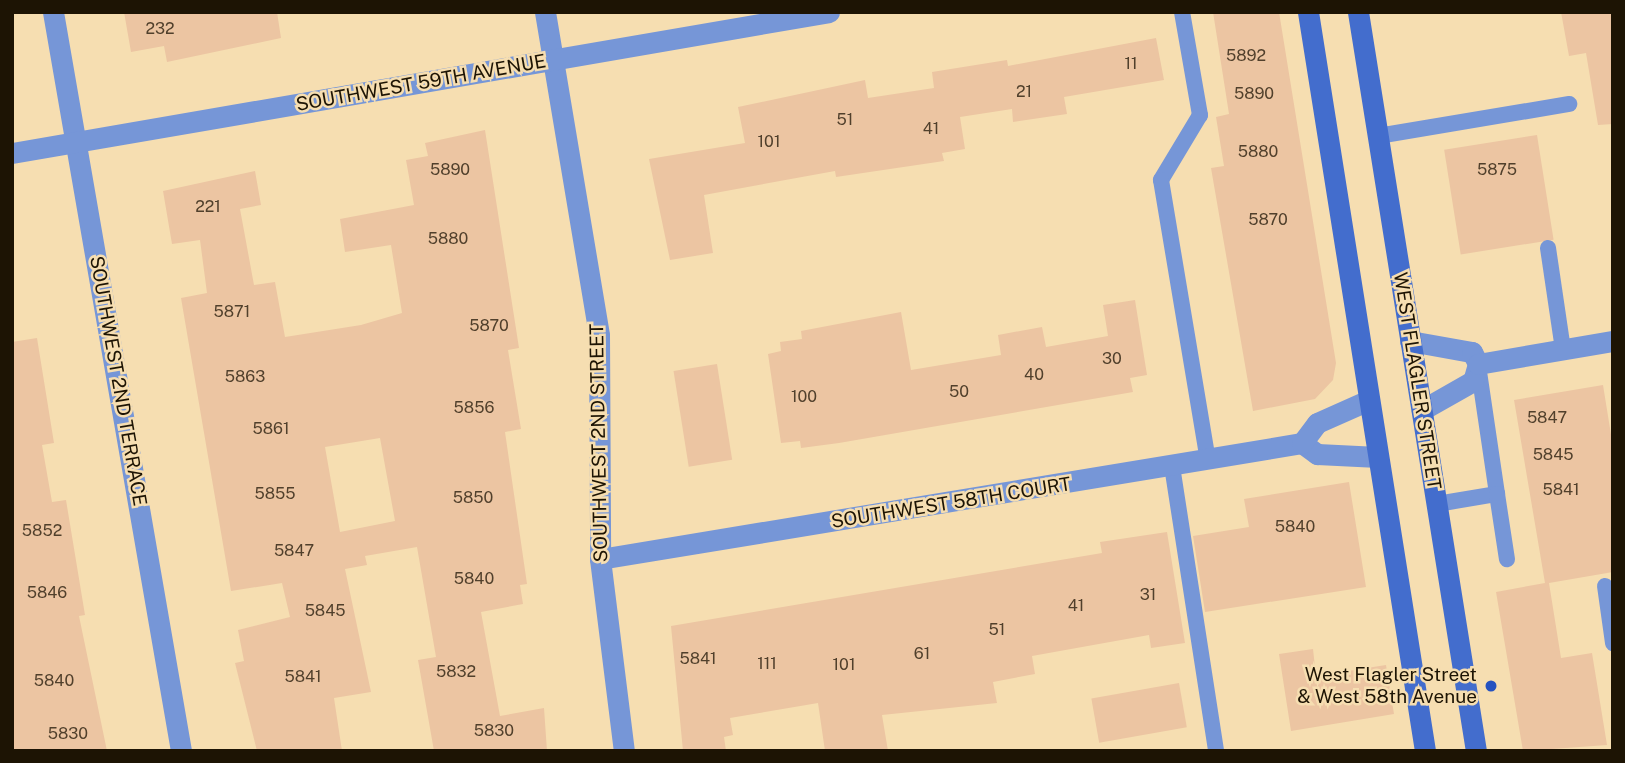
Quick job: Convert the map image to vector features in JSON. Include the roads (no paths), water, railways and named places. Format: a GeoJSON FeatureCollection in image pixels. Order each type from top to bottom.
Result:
{"type":"FeatureCollection","features":[{"type":"Feature","properties":{"kind":"main road"},"geometry":{"type":"LineString","coordinates":[[1308,12],[1426,751]]}},
{"type":"Feature","properties":{"kind":"main road","name":"WEST FLAGLER STREET"},"geometry":{"type":"LineString","coordinates":[[1357,12],[1476,751]]}},
{"type":"Feature","properties":{"kind":"street","name":"SOUTHWEST 2ND TERRACE"},"geometry":{"type":"LineString","coordinates":[[53,12],[181,751]]}},
{"type":"Feature","properties":{"kind":"street","name":"SOUTHWEST 2ND STREET"},"geometry":{"type":"LineString","coordinates":[[545,12],[599,335],[600,559],[624,751]]}},
{"type":"Feature","properties":{"kind":"street","name":"SOUTHWEST 59TH AVENUE"},"geometry":{"type":"LineString","coordinates":[[12,153],[829,12]]}},
{"type":"Feature","properties":{"kind":"street"},"geometry":{"type":"LineString","coordinates":[[1410,341],[1472,352],[1478,364],[1473,381],[1422,410]]}},
{"type":"Feature","properties":{"kind":"street"},"geometry":{"type":"LineString","coordinates":[[1478,364],[1613,341]]}},
{"type":"Feature","properties":{"kind":"street"},"geometry":{"type":"LineString","coordinates":[[1370,400],[1317,423],[1302,443],[1317,454],[1378,457]]}},
{"type":"Feature","properties":{"kind":"street","name":"SOUTHWEST 58TH COURT"},"geometry":{"type":"LineString","coordinates":[[600,559],[1302,443]]}},
{"type":"Feature","properties":{"kind":"lane"},"geometry":{"type":"LineString","coordinates":[[1182,12],[1200,115],[1161,180],[1208,460]]}},
{"type":"Feature","properties":{"kind":"lane"},"geometry":{"type":"LineString","coordinates":[[1378,136],[1569,104]]}},
{"type":"Feature","properties":{"kind":"lane"},"geometry":{"type":"LineString","coordinates":[[1548,248],[1563,350]]}},
{"type":"Feature","properties":{"kind":"lane"},"geometry":{"type":"LineString","coordinates":[[1478,364],[1507,559]]}},
{"type":"Feature","properties":{"kind":"lane"},"geometry":{"type":"LineString","coordinates":[[1172,466],[1216,751]]}},
{"type":"Feature","properties":{"kind":"lane"},"geometry":{"type":"LineString","coordinates":[[1437,504],[1497,494]]}},
{"type":"Feature","properties":{"kind":"lane"},"geometry":{"type":"LineString","coordinates":[[1605,586],[1613,643]]}},
{"type":"Feature","properties":{"kind":"place","name":"West Flagler Street & West 58th Avenue"},"geometry":{"type":"Point","coordinates":[1491,686]}}]}
